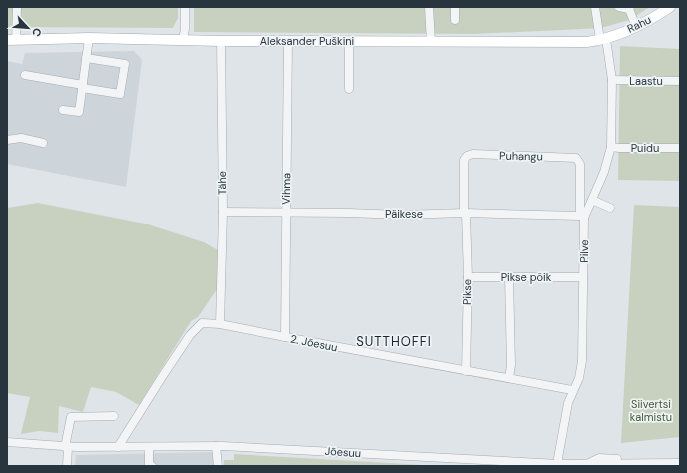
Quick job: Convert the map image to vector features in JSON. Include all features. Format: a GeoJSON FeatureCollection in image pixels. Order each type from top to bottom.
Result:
{"type":"FeatureCollection","features":[{"type":"Feature","properties":{"kind":"main road","name":"Rahu"},"geometry":{"type":"LineString","coordinates":[[603,39],[636,27],[670,7]]}},
{"type":"Feature","properties":{"kind":"main road","name":"Aleksander Puškini"},"geometry":{"type":"LineString","coordinates":[[11,40],[89,38],[221,41],[587,42],[603,39]]}},
{"type":"Feature","properties":{"kind":"street"},"geometry":{"type":"LineString","coordinates":[[11,40],[17,7]]}},
{"type":"Feature","properties":{"kind":"street"},"geometry":{"type":"LineString","coordinates":[[183,39],[185,29],[185,7]]}},
{"type":"Feature","properties":{"kind":"street"},"geometry":{"type":"LineString","coordinates":[[430,7],[431,42]]}},
{"type":"Feature","properties":{"kind":"street"},"geometry":{"type":"LineString","coordinates":[[455,7],[455,20]]}},
{"type":"Feature","properties":{"kind":"street","name":"Pilve"},"geometry":{"type":"LineString","coordinates":[[558,464],[568,403],[572,390],[579,378],[582,361],[582,217],[592,200],[604,172],[611,147],[612,80],[595,7]]}},
{"type":"Feature","properties":{"kind":"street"},"geometry":{"type":"LineString","coordinates":[[619,7],[630,8],[636,27]]}},
{"type":"Feature","properties":{"kind":"street"},"geometry":{"type":"LineString","coordinates":[[63,110],[79,112],[89,38]]}},
{"type":"Feature","properties":{"kind":"street","name":"Tähe"},"geometry":{"type":"LineString","coordinates":[[220,324],[223,212],[221,41]]}},
{"type":"Feature","properties":{"kind":"street","name":"Vihma"},"geometry":{"type":"LineString","coordinates":[[284,337],[288,41]]}},
{"type":"Feature","properties":{"kind":"street"},"geometry":{"type":"LineString","coordinates":[[349,41],[349,89]]}},
{"type":"Feature","properties":{"kind":"street"},"geometry":{"type":"LineString","coordinates":[[25,75],[120,94],[125,64],[86,58]]}},
{"type":"Feature","properties":{"kind":"street","name":"Laastu"},"geometry":{"type":"LineString","coordinates":[[612,80],[680,81]]}},
{"type":"Feature","properties":{"kind":"street"},"geometry":{"type":"LineString","coordinates":[[7,140],[21,138],[43,143]]}},
{"type":"Feature","properties":{"kind":"street","name":"Puidu"},"geometry":{"type":"LineString","coordinates":[[611,147],[680,148]]}},
{"type":"Feature","properties":{"kind":"street","name":"Puhangu"},"geometry":{"type":"LineString","coordinates":[[467,156],[473,154],[576,158],[580,164],[582,217]]}},
{"type":"Feature","properties":{"kind":"street","name":"Pikse"},"geometry":{"type":"LineString","coordinates":[[466,371],[468,277],[464,160],[467,156]]}},
{"type":"Feature","properties":{"kind":"street"},"geometry":{"type":"LineString","coordinates":[[592,200],[610,208]]}},
{"type":"Feature","properties":{"kind":"street","name":"Päikese"},"geometry":{"type":"LineString","coordinates":[[223,212],[402,215],[465,213],[582,217]]}},
{"type":"Feature","properties":{"kind":"street","name":"Pikse põik"},"geometry":{"type":"LineString","coordinates":[[468,277],[583,277]]}},
{"type":"Feature","properties":{"kind":"street"},"geometry":{"type":"LineString","coordinates":[[509,277],[511,365],[509,378]]}},
{"type":"Feature","properties":{"kind":"street","name":"2. Jõesuu"},"geometry":{"type":"LineString","coordinates":[[118,447],[190,335],[202,324],[220,324],[572,390]]}},
{"type":"Feature","properties":{"kind":"street"},"geometry":{"type":"LineString","coordinates":[[67,466],[66,447],[71,417],[114,416]]}},
{"type":"Feature","properties":{"kind":"street","name":"Jõesuu"},"geometry":{"type":"LineString","coordinates":[[7,442],[66,447],[216,446],[323,451],[510,464],[666,465],[680,463]]}},
{"type":"Feature","properties":{"kind":"street"},"geometry":{"type":"LineString","coordinates":[[216,446],[218,466]]}},
{"type":"Feature","properties":{"kind":"street"},"geometry":{"type":"LineString","coordinates":[[150,447],[149,464],[152,466]]}},
{"type":"Feature","properties":{"kind":"shaded area"},"geometry":{"type":"Polygon","coordinates":[[[134,51],[142,60],[126,187],[7,164],[7,61],[22,64],[25,53],[134,51]]]}},
{"type":"Feature","properties":{"kind":"shaded area"},"geometry":{"type":"Polygon","coordinates":[[[214,452],[215,466],[75,466],[76,455],[214,452]]]}},
{"type":"Feature","properties":{"kind":"green space"},"geometry":{"type":"Polygon","coordinates":[[[7,7],[178,7],[178,18],[173,28],[7,27],[7,7]]]}},
{"type":"Feature","properties":{"kind":"green space"},"geometry":{"type":"Polygon","coordinates":[[[194,7],[650,7],[629,20],[601,28],[473,34],[194,32],[194,7]]]}},
{"type":"Feature","properties":{"kind":"green space"},"geometry":{"type":"Polygon","coordinates":[[[620,46],[680,49],[680,181],[618,180],[620,46]]]}},
{"type":"Feature","properties":{"kind":"green space"},"geometry":{"type":"Polygon","coordinates":[[[38,203],[148,224],[204,242],[218,250],[217,289],[198,317],[191,321],[139,405],[116,392],[91,387],[83,412],[59,406],[58,433],[39,431],[21,434],[30,397],[7,393],[7,208],[38,203]]]}},
{"type":"Feature","properties":{"kind":"green space","name":"Siivertsi kalmistu"},"geometry":{"type":"Polygon","coordinates":[[[634,205],[680,207],[680,437],[621,443],[634,205]]]}},
{"type":"Feature","properties":{"kind":"green space"},"geometry":{"type":"Polygon","coordinates":[[[234,454],[441,466],[224,466],[224,460],[234,460],[234,454]]]}},
{"type":"Feature","properties":{"kind":"district","name":"SUTTHOFFI"},"geometry":{"type":"Point","coordinates":[394,341]}}]}
